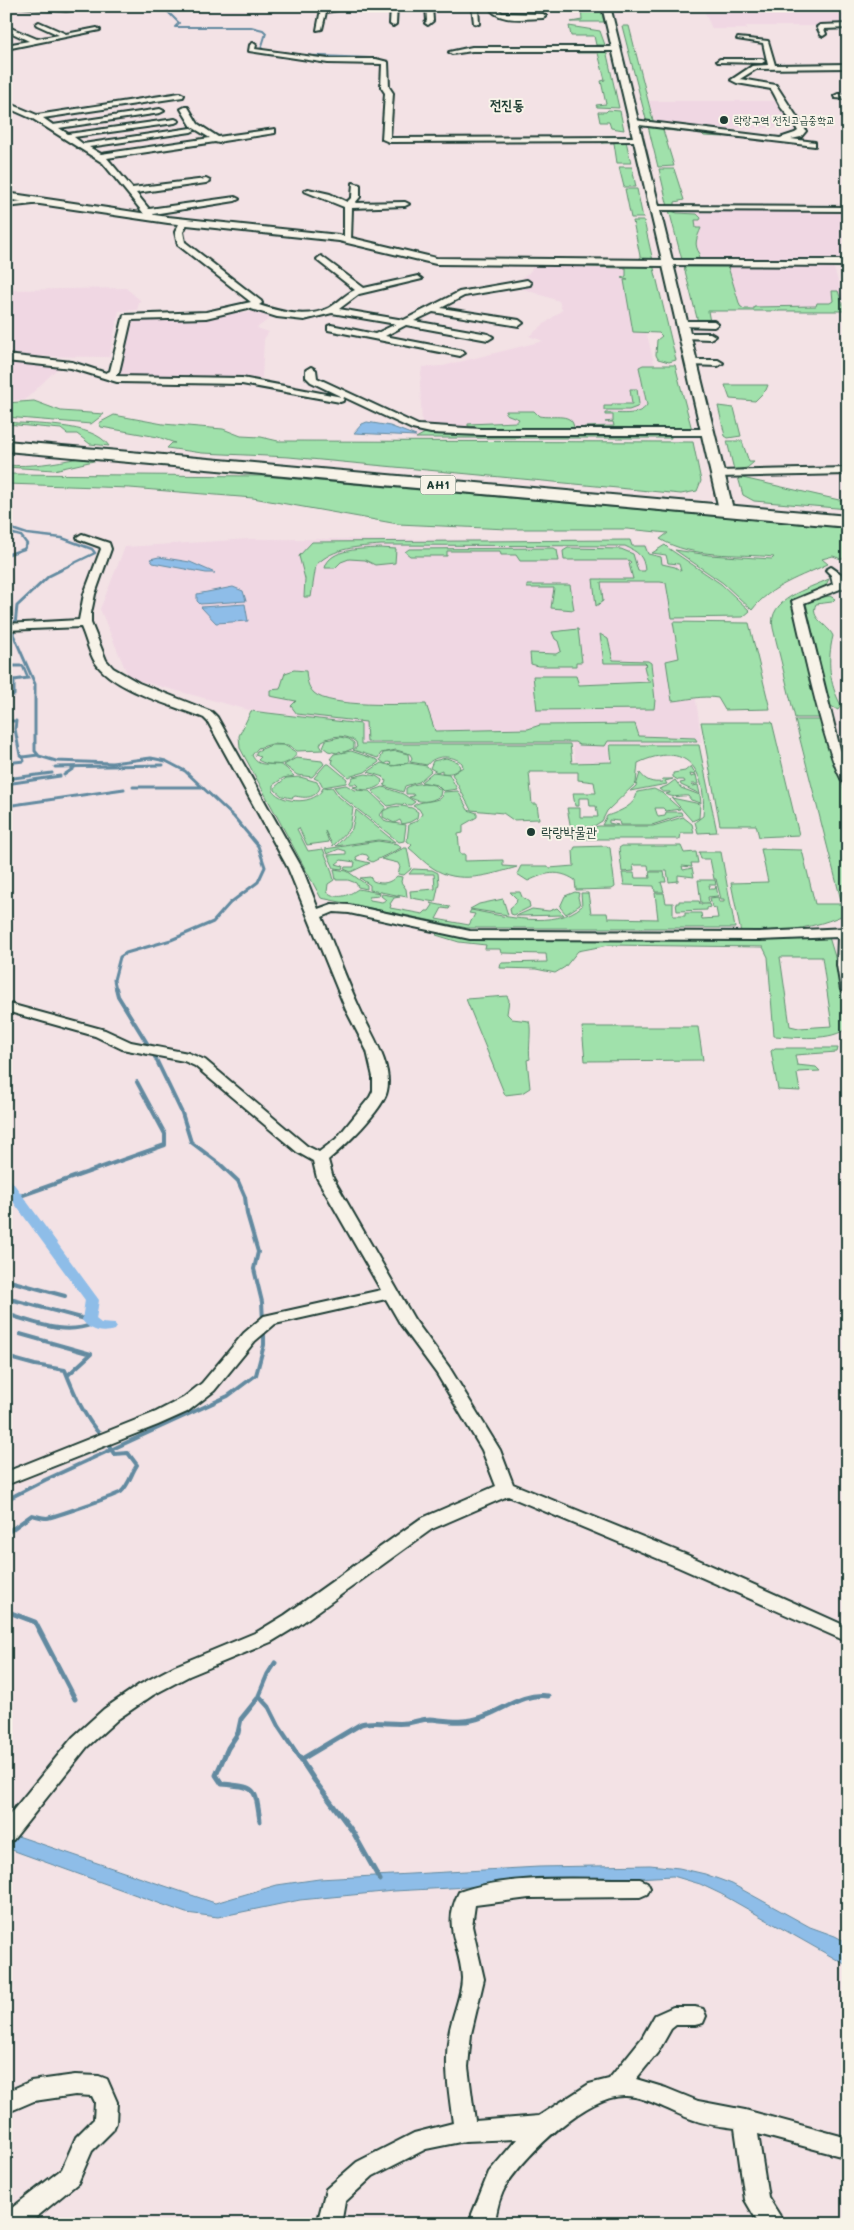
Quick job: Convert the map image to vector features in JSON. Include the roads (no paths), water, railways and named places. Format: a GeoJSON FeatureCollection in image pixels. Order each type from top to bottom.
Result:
{"type":"FeatureCollection","features":[{"type":"Feature","properties":{"kind":"highway","name":"AH1"},"geometry":{"type":"LineString","coordinates":[[9,444],[724,508]]}},
{"type":"Feature","properties":{"kind":"highway"},"geometry":{"type":"LineString","coordinates":[[724,508],[848,516]]}},
{"type":"Feature","properties":{"kind":"highway"},"geometry":{"type":"LineString","coordinates":[[724,508],[848,522]]}},
{"type":"Feature","properties":{"kind":"main road"},"geometry":{"type":"LineString","coordinates":[[606,6],[618,49],[654,208],[709,432],[724,508]]}},
{"type":"Feature","properties":{"kind":"main road"},"geometry":{"type":"LineString","coordinates":[[6,196],[150,215],[184,222],[346,240],[421,259],[443,262],[668,263]]}},
{"type":"Feature","properties":{"kind":"street"},"geometry":{"type":"LineString","coordinates":[[15,6],[24,10],[100,6]]}},
{"type":"Feature","properties":{"kind":"street"},"geometry":{"type":"LineString","coordinates":[[319,29],[323,10],[359,6]]}},
{"type":"Feature","properties":{"kind":"street"},"geometry":{"type":"LineString","coordinates":[[393,24],[394,6]]}},
{"type":"Feature","properties":{"kind":"street"},"geometry":{"type":"LineString","coordinates":[[428,23],[430,21],[429,6]]}},
{"type":"Feature","properties":{"kind":"street"},"geometry":{"type":"LineString","coordinates":[[475,6],[477,23]]}},
{"type":"Feature","properties":{"kind":"street"},"geometry":{"type":"LineString","coordinates":[[492,6],[494,11],[500,15],[543,16]]}},
{"type":"Feature","properties":{"kind":"street"},"geometry":{"type":"LineString","coordinates":[[39,24],[81,42]]}},
{"type":"Feature","properties":{"kind":"street"},"geometry":{"type":"LineString","coordinates":[[820,27],[848,25]]}},
{"type":"Feature","properties":{"kind":"street"},"geometry":{"type":"LineString","coordinates":[[7,29],[19,26]]}},
{"type":"Feature","properties":{"kind":"street"},"geometry":{"type":"LineString","coordinates":[[7,29],[53,48]]}},
{"type":"Feature","properties":{"kind":"street"},"geometry":{"type":"LineString","coordinates":[[6,47],[96,30]]}},
{"type":"Feature","properties":{"kind":"street"},"geometry":{"type":"LineString","coordinates":[[740,39],[766,42],[771,64]]}},
{"type":"Feature","properties":{"kind":"street"},"geometry":{"type":"LineString","coordinates":[[6,47],[21,54]]}},
{"type":"Feature","properties":{"kind":"street"},"geometry":{"type":"LineString","coordinates":[[243,50],[252,48],[386,63],[385,88],[389,93],[386,139],[389,140],[603,141],[638,139]]}},
{"type":"Feature","properties":{"kind":"street"},"geometry":{"type":"LineString","coordinates":[[452,52],[472,49],[618,49]]}},
{"type":"Feature","properties":{"kind":"street"},"geometry":{"type":"LineString","coordinates":[[278,57],[312,56]]}},
{"type":"Feature","properties":{"kind":"street"},"geometry":{"type":"LineString","coordinates":[[720,61],[848,66]]}},
{"type":"Feature","properties":{"kind":"street"},"geometry":{"type":"LineString","coordinates":[[771,64],[754,67],[735,80],[770,86],[779,93],[784,108],[798,121],[802,131],[798,135],[780,140]]}},
{"type":"Feature","properties":{"kind":"street"},"geometry":{"type":"LineString","coordinates":[[6,109],[43,114],[80,107],[180,95]]}},
{"type":"Feature","properties":{"kind":"street"},"geometry":{"type":"LineString","coordinates":[[838,96],[848,97]]}},
{"type":"Feature","properties":{"kind":"street"},"geometry":{"type":"LineString","coordinates":[[6,104],[22,110]]}},
{"type":"Feature","properties":{"kind":"street"},"geometry":{"type":"LineString","coordinates":[[185,109],[195,125],[218,140]]}},
{"type":"Feature","properties":{"kind":"street"},"geometry":{"type":"LineString","coordinates":[[52,127],[160,111]]}},
{"type":"Feature","properties":{"kind":"street"},"geometry":{"type":"LineString","coordinates":[[43,114],[52,127],[106,161],[150,215],[235,199]]}},
{"type":"Feature","properties":{"kind":"street"},"geometry":{"type":"LineString","coordinates":[[67,136],[175,121]]}},
{"type":"Feature","properties":{"kind":"street"},"geometry":{"type":"LineString","coordinates":[[634,122],[812,144]]}},
{"type":"Feature","properties":{"kind":"street"},"geometry":{"type":"LineString","coordinates":[[82,146],[191,130]]}},
{"type":"Feature","properties":{"kind":"street"},"geometry":{"type":"LineString","coordinates":[[99,157],[272,131]]}},
{"type":"Feature","properties":{"kind":"street"},"geometry":{"type":"LineString","coordinates":[[131,191],[206,180]]}},
{"type":"Feature","properties":{"kind":"street"},"geometry":{"type":"LineString","coordinates":[[346,240],[348,206],[356,197],[356,185]]}},
{"type":"Feature","properties":{"kind":"street"},"geometry":{"type":"LineString","coordinates":[[138,200],[194,190]]}},
{"type":"Feature","properties":{"kind":"street"},"geometry":{"type":"LineString","coordinates":[[308,191],[327,196],[348,206],[405,204]]}},
{"type":"Feature","properties":{"kind":"street"},"geometry":{"type":"LineString","coordinates":[[6,205],[39,201]]}},
{"type":"Feature","properties":{"kind":"street"},"geometry":{"type":"LineString","coordinates":[[679,210],[681,202],[730,202]]}},
{"type":"Feature","properties":{"kind":"street"},"geometry":{"type":"LineString","coordinates":[[654,208],[679,210],[848,209]]}},
{"type":"Feature","properties":{"kind":"street"},"geometry":{"type":"LineString","coordinates":[[107,377],[114,372],[127,318],[206,315],[255,305],[258,301],[181,242],[179,232],[184,222]]}},
{"type":"Feature","properties":{"kind":"street"},"geometry":{"type":"LineString","coordinates":[[321,259],[361,290]]}},
{"type":"Feature","properties":{"kind":"street"},"geometry":{"type":"LineString","coordinates":[[668,263],[848,263]]}},
{"type":"Feature","properties":{"kind":"street"},"geometry":{"type":"LineString","coordinates":[[251,306],[277,314],[304,317],[332,310],[361,290],[418,280]]}},
{"type":"Feature","properties":{"kind":"street"},"geometry":{"type":"LineString","coordinates":[[376,337],[462,294],[527,283]]}},
{"type":"Feature","properties":{"kind":"street"},"geometry":{"type":"LineString","coordinates":[[433,309],[518,323]]}},
{"type":"Feature","properties":{"kind":"street"},"geometry":{"type":"LineString","coordinates":[[332,310],[488,337]]}},
{"type":"Feature","properties":{"kind":"street"},"geometry":{"type":"LineString","coordinates":[[683,324],[714,324]]}},
{"type":"Feature","properties":{"kind":"street"},"geometry":{"type":"LineString","coordinates":[[331,328],[460,353]]}},
{"type":"Feature","properties":{"kind":"street"},"geometry":{"type":"LineString","coordinates":[[686,336],[710,336]]}},
{"type":"Feature","properties":{"kind":"street"},"geometry":{"type":"LineString","coordinates":[[6,358],[63,363],[107,377],[143,381],[242,381],[285,387],[370,405]]}},
{"type":"Feature","properties":{"kind":"street"},"geometry":{"type":"LineString","coordinates":[[692,362],[718,362]]}},
{"type":"Feature","properties":{"kind":"street"},"geometry":{"type":"LineString","coordinates":[[50,369],[94,373]]}},
{"type":"Feature","properties":{"kind":"street"},"geometry":{"type":"LineString","coordinates":[[310,370],[311,378],[314,380],[415,427],[430,430],[481,432],[709,432]]}},
{"type":"Feature","properties":{"kind":"street"},"geometry":{"type":"LineString","coordinates":[[742,474],[752,468]]}},
{"type":"Feature","properties":{"kind":"street"},"geometry":{"type":"LineString","coordinates":[[718,474],[848,472]]}},
{"type":"Feature","properties":{"kind":"street"},"geometry":{"type":"LineString","coordinates":[[82,537],[105,545],[106,549],[89,593],[85,613],[86,623],[100,660],[115,676],[208,714],[213,720],[295,868],[354,1010],[374,1051],[380,1077],[380,1091],[377,1098],[341,1142],[320,1159]]}},
{"type":"Feature","properties":{"kind":"street"},"geometry":{"type":"LineString","coordinates":[[831,570],[836,574],[839,586],[798,601],[834,749],[848,783]]}},
{"type":"Feature","properties":{"kind":"street"},"geometry":{"type":"LineString","coordinates":[[6,627],[86,623]]}},
{"type":"Feature","properties":{"kind":"street"},"geometry":{"type":"LineString","coordinates":[[314,916],[332,908],[349,909],[470,935],[759,936],[848,933]]}},
{"type":"Feature","properties":{"kind":"street"},"geometry":{"type":"LineString","coordinates":[[848,933],[844,938],[844,965],[848,990]]}},
{"type":"Feature","properties":{"kind":"street"},"geometry":{"type":"LineString","coordinates":[[6,1007],[100,1033],[127,1046],[188,1057],[200,1063],[229,1086],[302,1149],[320,1159],[325,1178],[390,1293],[407,1321],[443,1371],[491,1450],[506,1488],[667,1554],[848,1635]]}},
{"type":"Feature","properties":{"kind":"street"},"geometry":{"type":"LineString","coordinates":[[6,1479],[167,1414],[198,1397],[220,1374],[243,1341],[258,1327],[270,1320],[390,1293]]}},
{"type":"Feature","properties":{"kind":"street"},"geometry":{"type":"LineString","coordinates":[[6,1834],[80,1742],[111,1714],[146,1690],[182,1671],[264,1637],[292,1620],[426,1524],[500,1493],[506,1488]]}},
{"type":"Feature","properties":{"kind":"street"},"geometry":{"type":"LineString","coordinates":[[465,2131],[457,2067],[460,2034],[473,1979],[461,1926],[466,1898],[485,1894],[640,1888]]}},
{"type":"Feature","properties":{"kind":"street"},"geometry":{"type":"LineString","coordinates":[[616,2087],[650,2045],[663,2022],[673,2016],[695,2016]]}},
{"type":"Feature","properties":{"kind":"street"},"geometry":{"type":"LineString","coordinates":[[6,2103],[31,2091],[75,2085],[99,2086],[106,2102],[105,2123],[84,2144],[70,2176],[16,2219],[14,2224]]}},
{"type":"Feature","properties":{"kind":"street"},"geometry":{"type":"LineString","coordinates":[[483,2224],[484,2214],[497,2179],[543,2126],[597,2091],[616,2087],[627,2086],[658,2095],[696,2111],[745,2120],[848,2148]]}},
{"type":"Feature","properties":{"kind":"street"},"geometry":{"type":"LineString","coordinates":[[745,2120],[758,2200],[773,2224]]}},
{"type":"Feature","properties":{"kind":"street"},"geometry":{"type":"LineString","coordinates":[[329,2224],[334,2197],[364,2169],[422,2140],[465,2131],[509,2130],[543,2126]]}},
{"type":"Feature","properties":{"kind":"water"},"geometry":{"type":"Polygon","coordinates":[[[367,422],[390,426],[416,436],[354,433],[362,424],[367,422]]]}},
{"type":"Feature","properties":{"kind":"water"},"geometry":{"type":"Polygon","coordinates":[[[159,557],[190,562],[215,573],[153,563],[150,559],[159,557]]]}},
{"type":"Feature","properties":{"kind":"water"},"geometry":{"type":"Polygon","coordinates":[[[233,587],[243,591],[246,601],[200,604],[197,601],[197,594],[233,587]]]}},
{"type":"Feature","properties":{"kind":"water"},"geometry":{"type":"Polygon","coordinates":[[[245,604],[248,621],[216,623],[201,607],[245,604]]]}},
{"type":"Feature","properties":{"kind":"water"},"geometry":{"type":"Polygon","coordinates":[[[6,1832],[215,1903],[277,1885],[319,1879],[539,1867],[650,1865],[679,1868],[705,1874],[732,1884],[810,1927],[848,1943],[848,1966],[721,1894],[700,1884],[673,1876],[394,1891],[300,1900],[218,1917],[186,1913],[12,1850],[6,1847],[6,1832]]]}},
{"type":"Feature","properties":{"kind":"waterway"},"geometry":{"type":"LineString","coordinates":[[110,7],[167,11],[179,23],[175,27],[251,27],[263,30],[266,33],[261,49],[266,51]]}},
{"type":"Feature","properties":{"kind":"waterway"},"geometry":{"type":"LineString","coordinates":[[295,55],[370,58]]}},
{"type":"Feature","properties":{"kind":"waterway"},"geometry":{"type":"LineString","coordinates":[[6,527],[27,534],[62,538],[92,549],[95,553],[58,571]]}},
{"type":"Feature","properties":{"kind":"waterway"},"geometry":{"type":"LineString","coordinates":[[6,532],[21,536],[27,544],[24,549],[6,555]]}},
{"type":"Feature","properties":{"kind":"waterway"},"geometry":{"type":"LineString","coordinates":[[15,625],[17,606],[49,576],[61,570]]}},
{"type":"Feature","properties":{"kind":"waterway"},"geometry":{"type":"LineString","coordinates":[[15,627],[13,634],[35,684],[35,751],[39,756],[56,761],[112,763],[151,758],[166,761],[185,771],[234,817],[258,846],[265,867],[258,882],[230,903],[213,922],[171,940],[126,953],[120,957],[114,980],[116,989]]}},
{"type":"Feature","properties":{"kind":"waterway"},"geometry":{"type":"LineString","coordinates":[[6,666],[23,666],[28,678],[15,680]]}},
{"type":"Feature","properties":{"kind":"waterway"},"geometry":{"type":"LineString","coordinates":[[6,679],[15,680]]}},
{"type":"Feature","properties":{"kind":"waterway"},"geometry":{"type":"LineString","coordinates":[[6,695],[14,695],[15,680]]}},
{"type":"Feature","properties":{"kind":"waterway"},"geometry":{"type":"LineString","coordinates":[[6,721],[16,721],[15,729],[20,755],[23,757]]}},
{"type":"Feature","properties":{"kind":"waterway"},"geometry":{"type":"LineString","coordinates":[[23,757],[38,755]]}},
{"type":"Feature","properties":{"kind":"waterway"},"geometry":{"type":"LineString","coordinates":[[6,763],[24,761],[23,757]]}},
{"type":"Feature","properties":{"kind":"waterway"},"geometry":{"type":"LineString","coordinates":[[55,767],[163,765]]}},
{"type":"Feature","properties":{"kind":"waterway"},"geometry":{"type":"LineString","coordinates":[[64,775],[74,768]]}},
{"type":"Feature","properties":{"kind":"waterway"},"geometry":{"type":"LineString","coordinates":[[6,779],[52,773]]}},
{"type":"Feature","properties":{"kind":"waterway"},"geometry":{"type":"LineString","coordinates":[[6,784],[60,776]]}},
{"type":"Feature","properties":{"kind":"waterway"},"geometry":{"type":"LineString","coordinates":[[133,787],[201,787]]}},
{"type":"Feature","properties":{"kind":"waterway"},"geometry":{"type":"LineString","coordinates":[[6,806],[124,789]]}},
{"type":"Feature","properties":{"kind":"waterway"},"geometry":{"type":"LineString","coordinates":[[116,988],[118,996],[150,1048]]}},
{"type":"Feature","properties":{"kind":"waterway"},"geometry":{"type":"LineString","coordinates":[[153,1053],[182,1113],[191,1142],[220,1164],[238,1181],[245,1197],[247,1214],[258,1252],[254,1269],[262,1302],[263,1321]]}},
{"type":"Feature","properties":{"kind":"waterway"},"geometry":{"type":"LineString","coordinates":[[6,1201],[165,1145],[165,1134],[137,1082]]}},
{"type":"Feature","properties":{"kind":"waterway"},"geometry":{"type":"LineString","coordinates":[[6,1183],[92,1300],[89,1320],[98,1326],[110,1327]]}},
{"type":"Feature","properties":{"kind":"waterway"},"geometry":{"type":"LineString","coordinates":[[6,1280],[65,1296]]}},
{"type":"Feature","properties":{"kind":"waterway"},"geometry":{"type":"LineString","coordinates":[[6,1298],[89,1320]]}},
{"type":"Feature","properties":{"kind":"waterway"},"geometry":{"type":"LineString","coordinates":[[6,1314],[38,1324],[60,1328],[71,1329],[93,1324]]}},
{"type":"Feature","properties":{"kind":"waterway"},"geometry":{"type":"LineString","coordinates":[[111,1450],[228,1396],[256,1375],[264,1345],[264,1328]]}},
{"type":"Feature","properties":{"kind":"waterway"},"geometry":{"type":"LineString","coordinates":[[20,1334],[91,1354],[68,1375]]}},
{"type":"Feature","properties":{"kind":"waterway"},"geometry":{"type":"LineString","coordinates":[[6,1357],[35,1365],[65,1370],[85,1414],[102,1437]]}},
{"type":"Feature","properties":{"kind":"waterway"},"geometry":{"type":"LineString","coordinates":[[107,1442],[111,1450]]}},
{"type":"Feature","properties":{"kind":"waterway"},"geometry":{"type":"LineString","coordinates":[[6,1500],[111,1450]]}},
{"type":"Feature","properties":{"kind":"waterway"},"geometry":{"type":"LineString","coordinates":[[11,1530],[32,1515],[45,1518],[52,1517],[121,1492],[137,1465],[128,1453],[114,1454],[111,1450]]}},
{"type":"Feature","properties":{"kind":"waterway"},"geometry":{"type":"LineString","coordinates":[[6,1533],[12,1529]]}},
{"type":"Feature","properties":{"kind":"waterway"},"geometry":{"type":"LineString","coordinates":[[6,1611],[35,1622],[75,1699]]}},
{"type":"Feature","properties":{"kind":"waterway"},"geometry":{"type":"LineString","coordinates":[[260,1821],[257,1801],[252,1791],[242,1786],[222,1784],[216,1775],[228,1748],[238,1733],[241,1719],[258,1698],[275,1663]]}},
{"type":"Feature","properties":{"kind":"waterway"},"geometry":{"type":"LineString","coordinates":[[259,1696],[269,1707],[279,1727],[315,1781],[353,1832],[380,1880]]}},
{"type":"Feature","properties":{"kind":"waterway"},"geometry":{"type":"LineString","coordinates":[[302,1759],[361,1724],[372,1722],[410,1723],[424,1719],[467,1721],[491,1714],[528,1697],[548,1696]]}},
{"type":"Feature","properties":{"kind":"place","name":"락랑구역 전진고급중학교"},"geometry":{"type":"Point","coordinates":[724,120]}},
{"type":"Feature","properties":{"kind":"place","name":"락랑박물관"},"geometry":{"type":"Point","coordinates":[531,832]}},
{"type":"Feature","properties":{"kind":"district","name":"전진동"},"geometry":{"type":"Point","coordinates":[507,105]}}]}
